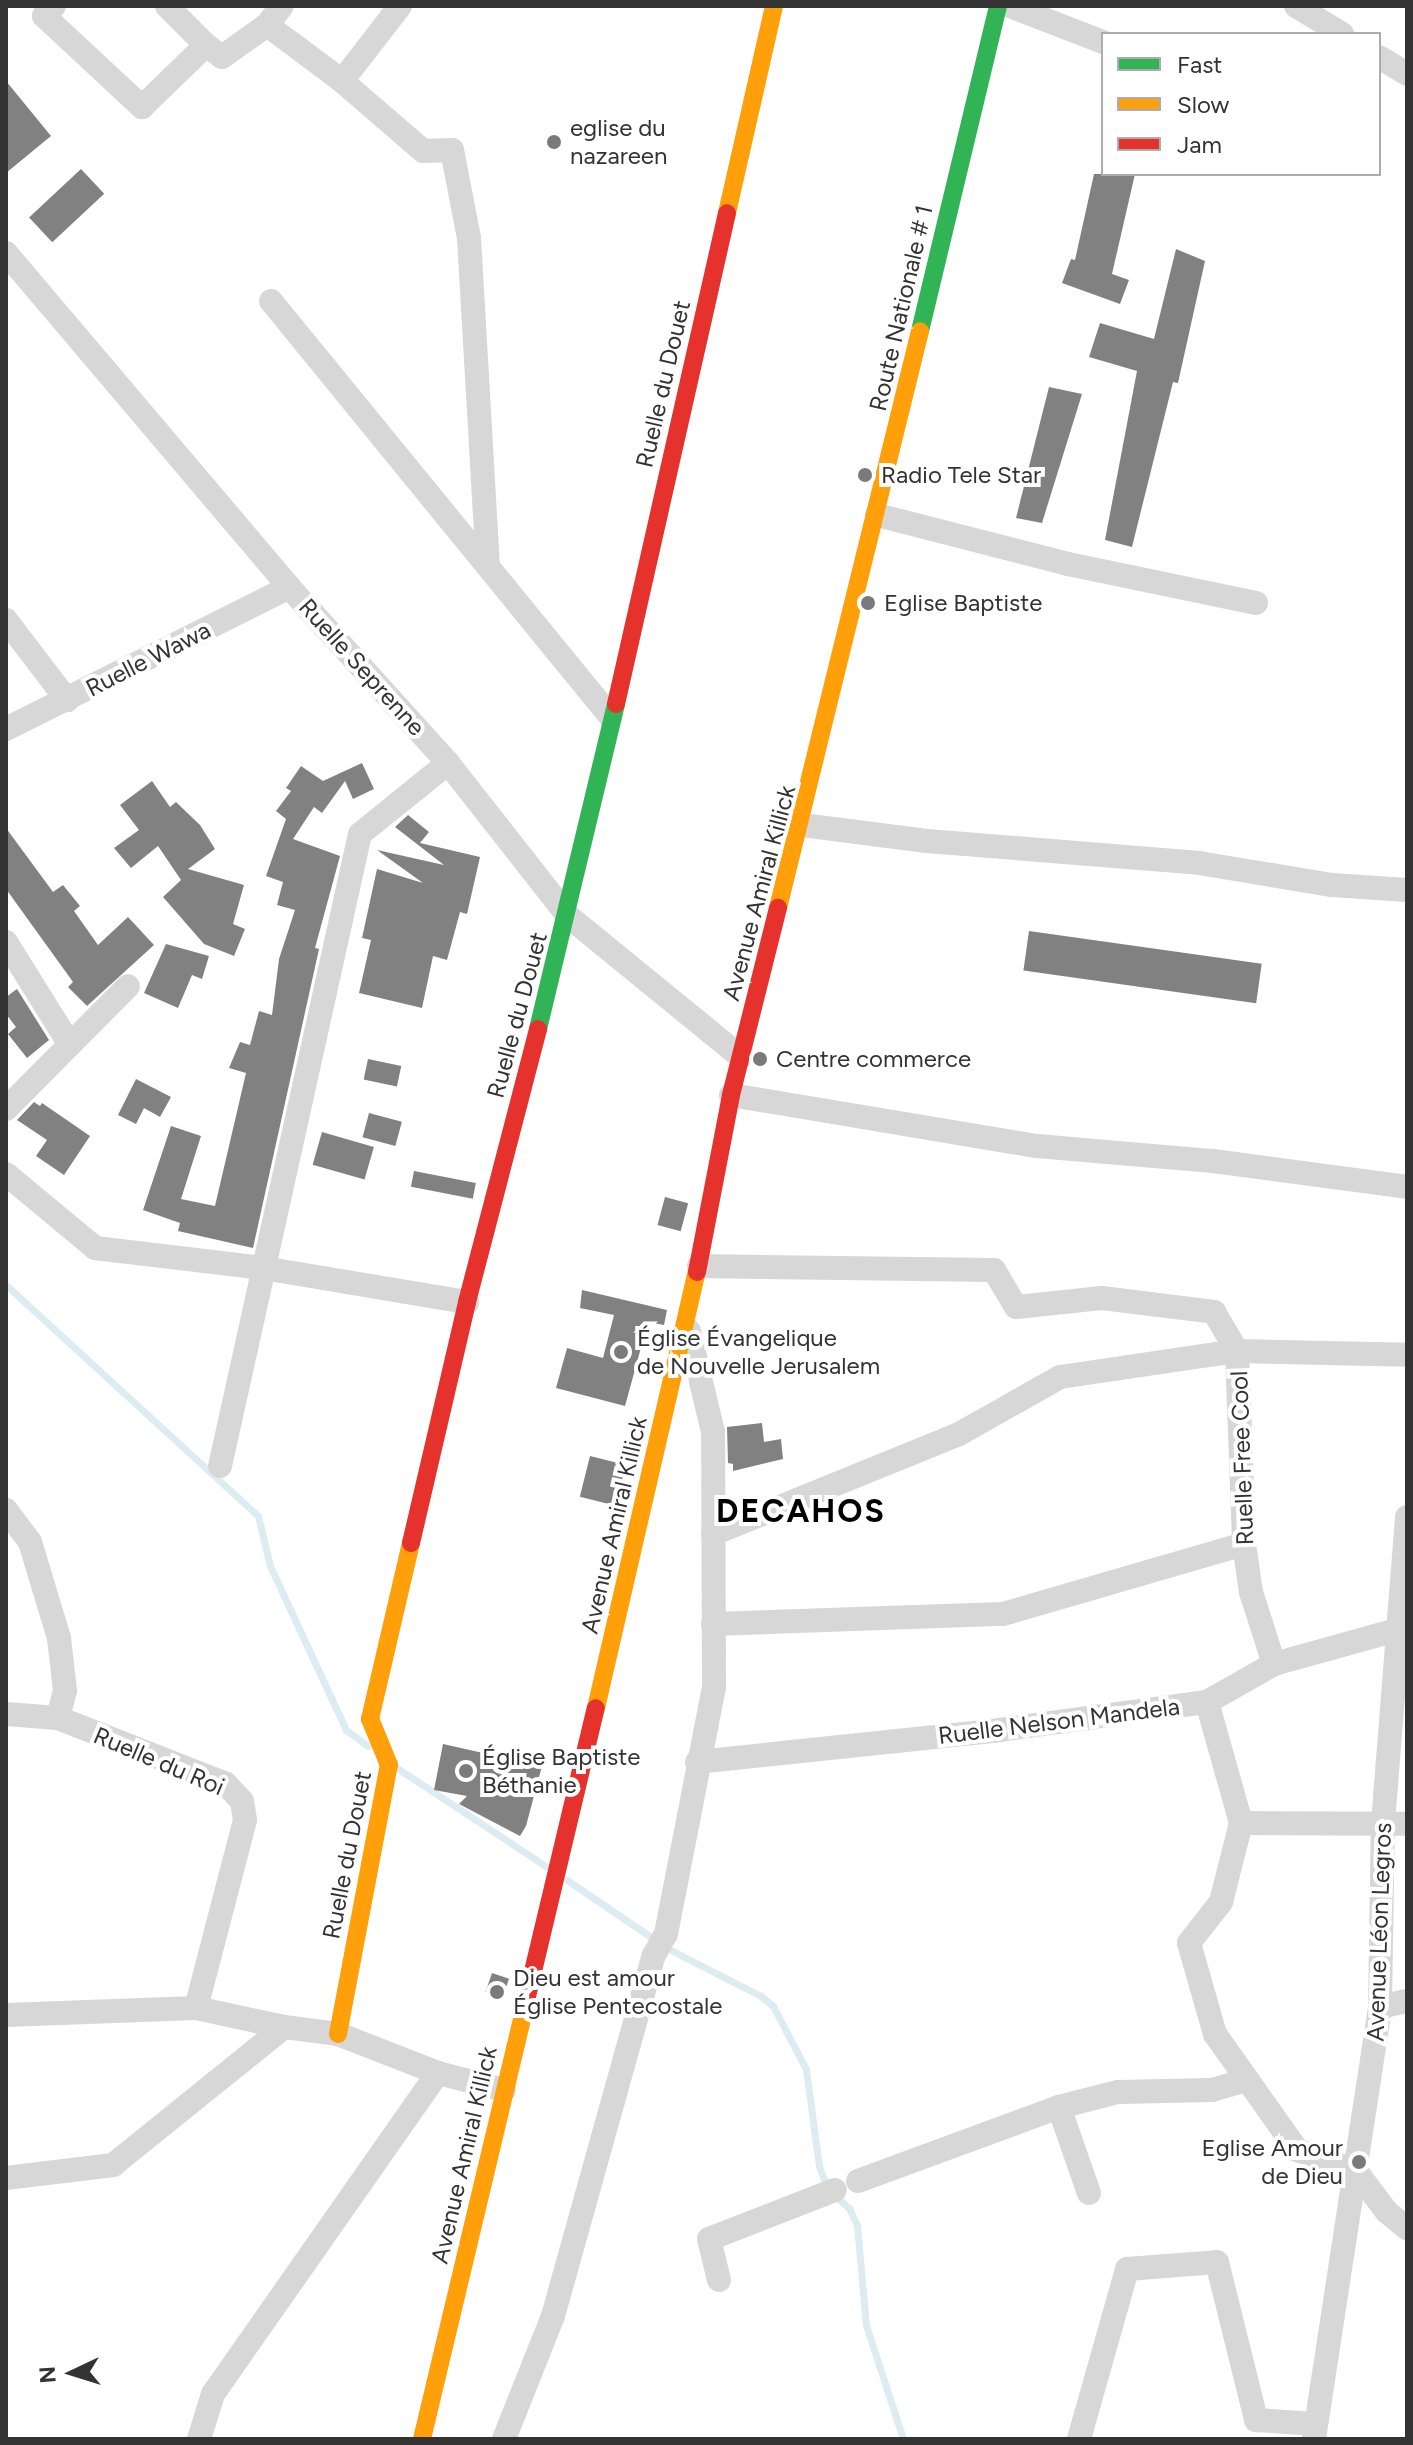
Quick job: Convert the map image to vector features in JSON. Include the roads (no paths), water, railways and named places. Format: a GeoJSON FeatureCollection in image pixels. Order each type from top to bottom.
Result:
{"type":"FeatureCollection","features":[{"type":"Feature","properties":{"kind":"main road","name":"Ruelle du Douet"},"geometry":{"type":"LineString","coordinates":[[338,2034],[389,1765],[370,1719],[467,1302],[568,916],[610,716],[774,6]]}},
{"type":"Feature","properties":{"kind":"main road","name":"Route Nationale # 1"},"geometry":{"type":"LineString","coordinates":[[851,622],[998,6]]}},
{"type":"Feature","properties":{"kind":"main road","name":"Avenue Amiral Killick"},"geometry":{"type":"LineString","coordinates":[[422,2439],[687,1324],[731,1095],[802,825],[851,622]]}},
{"type":"Feature","properties":{"kind":"street"},"geometry":{"type":"LineString","coordinates":[[54,6],[44,16],[142,107],[206,45]]}},
{"type":"Feature","properties":{"kind":"street"},"geometry":{"type":"LineString","coordinates":[[167,6],[222,57],[274,16],[342,81],[423,151],[452,150],[469,238],[488,564]]}},
{"type":"Feature","properties":{"kind":"street"},"geometry":{"type":"LineString","coordinates":[[342,81],[400,6]]}},
{"type":"Feature","properties":{"kind":"street"},"geometry":{"type":"LineString","coordinates":[[1010,6],[1101,41]]}},
{"type":"Feature","properties":{"kind":"street"},"geometry":{"type":"LineString","coordinates":[[1296,6],[1339,32]]}},
{"type":"Feature","properties":{"kind":"street"},"geometry":{"type":"LineString","coordinates":[[1381,58],[1407,74]]}},
{"type":"Feature","properties":{"kind":"street","name":"Ruelle Seprenne"},"geometry":{"type":"LineString","coordinates":[[6,253],[289,587],[448,763],[568,916],[741,1057]]}},
{"type":"Feature","properties":{"kind":"street"},"geometry":{"type":"LineString","coordinates":[[271,301],[610,716]]}},
{"type":"Feature","properties":{"kind":"street"},"geometry":{"type":"LineString","coordinates":[[877,515],[1068,564],[1256,603]]}},
{"type":"Feature","properties":{"kind":"street","name":"Ruelle Wawa"},"geometry":{"type":"LineString","coordinates":[[6,729],[289,587]]}},
{"type":"Feature","properties":{"kind":"street"},"geometry":{"type":"LineString","coordinates":[[6,620],[67,700]]}},
{"type":"Feature","properties":{"kind":"street"},"geometry":{"type":"LineString","coordinates":[[220,1466],[360,834],[448,763]]}},
{"type":"Feature","properties":{"kind":"street"},"geometry":{"type":"LineString","coordinates":[[802,825],[927,841],[1199,863],[1332,885],[1407,890]]}},
{"type":"Feature","properties":{"kind":"street"},"geometry":{"type":"LineString","coordinates":[[6,942],[70,1045]]}},
{"type":"Feature","properties":{"kind":"street"},"geometry":{"type":"LineString","coordinates":[[6,1109],[128,986]]}},
{"type":"Feature","properties":{"kind":"street"},"geometry":{"type":"LineString","coordinates":[[731,1095],[1037,1146],[1213,1161],[1407,1187]]}},
{"type":"Feature","properties":{"kind":"street"},"geometry":{"type":"LineString","coordinates":[[6,1174],[95,1248],[263,1268],[467,1302]]}},
{"type":"Feature","properties":{"kind":"street","name":"Ruelle Free Cool"},"geometry":{"type":"LineString","coordinates":[[699,1266],[994,1270],[1016,1307],[1102,1298],[1214,1312],[1237,1351],[1244,1544],[1251,1592],[1274,1664]]}},
{"type":"Feature","properties":{"kind":"street"},"geometry":{"type":"LineString","coordinates":[[504,2439],[553,2316],[653,1957],[666,1934],[714,1686],[713,1432],[687,1324]]}},
{"type":"Feature","properties":{"kind":"street"},"geometry":{"type":"LineString","coordinates":[[713,1534],[959,1434],[1060,1377],[1237,1351],[1407,1355]]}},
{"type":"Feature","properties":{"kind":"street"},"geometry":{"type":"LineString","coordinates":[[6,1510],[30,1542],[59,1638],[65,1691],[58,1718]]}},
{"type":"Feature","properties":{"kind":"street","name":"Avenue Léon Legros"},"geometry":{"type":"LineString","coordinates":[[1315,2432],[1380,2007],[1395,1824],[1407,1517]]}},
{"type":"Feature","properties":{"kind":"street"},"geometry":{"type":"LineString","coordinates":[[713,1624],[1003,1614],[1244,1544]]}},
{"type":"Feature","properties":{"kind":"street","name":"Ruelle Nelson Mandela"},"geometry":{"type":"LineString","coordinates":[[697,1762],[1013,1728],[1207,1702],[1274,1664],[1402,1629]]}},
{"type":"Feature","properties":{"kind":"street"},"geometry":{"type":"LineString","coordinates":[[1207,1702],[1241,1823],[1221,1902],[1189,1943],[1215,2034],[1297,2150],[1356,2171],[1387,2212],[1407,2228]]}},
{"type":"Feature","properties":{"kind":"street","name":"Ruelle du Roi"},"geometry":{"type":"LineString","coordinates":[[6,1714],[58,1718],[226,1784],[242,1801],[245,1820],[196,2008]]}},
{"type":"Feature","properties":{"kind":"street"},"geometry":{"type":"LineString","coordinates":[[1241,1823],[1395,1824]]}},
{"type":"Feature","properties":{"kind":"street"},"geometry":{"type":"LineString","coordinates":[[1380,2007],[1407,2001]]}},
{"type":"Feature","properties":{"kind":"street"},"geometry":{"type":"LineString","coordinates":[[6,2015],[196,2008],[284,2027],[338,2034],[438,2073],[504,2090]]}},
{"type":"Feature","properties":{"kind":"street"},"geometry":{"type":"LineString","coordinates":[[6,2178],[113,2165],[284,2027]]}},
{"type":"Feature","properties":{"kind":"street"},"geometry":{"type":"LineString","coordinates":[[199,2439],[213,2394],[438,2073]]}},
{"type":"Feature","properties":{"kind":"street"},"geometry":{"type":"LineString","coordinates":[[858,2181],[1059,2107],[1118,2092],[1212,2090],[1248,2080]]}},
{"type":"Feature","properties":{"kind":"street"},"geometry":{"type":"LineString","coordinates":[[1059,2107],[1089,2193]]}},
{"type":"Feature","properties":{"kind":"street"},"geometry":{"type":"LineString","coordinates":[[719,2280],[709,2239],[835,2190]]}},
{"type":"Feature","properties":{"kind":"street"},"geometry":{"type":"LineString","coordinates":[[1079,2439],[1127,2269],[1217,2262],[1256,2420],[1315,2432]]}},
{"type":"Feature","properties":{"kind":"waterway"},"geometry":{"type":"LineString","coordinates":[[6,1285],[258,1516],[270,1566],[346,1730],[368,1746]]}},
{"type":"Feature","properties":{"kind":"waterway"},"geometry":{"type":"LineString","coordinates":[[397,1768],[547,1867]]}},
{"type":"Feature","properties":{"kind":"waterway"},"geometry":{"type":"LineString","coordinates":[[567,1880],[667,1948],[761,1996],[773,2006],[806,2069],[819,2166],[827,2188]]}},
{"type":"Feature","properties":{"kind":"waterway"},"geometry":{"type":"LineString","coordinates":[[834,2195],[849,2208],[857,2225],[866,2325],[903,2439]]}},
{"type":"Feature","properties":{"kind":"place","name":"eglise du nazareen"},"geometry":{"type":"Point","coordinates":[554,142]}},
{"type":"Feature","properties":{"kind":"place","name":"Radio Tele Star"},"geometry":{"type":"Point","coordinates":[865,475]}},
{"type":"Feature","properties":{"kind":"place","name":"Eglise Baptiste"},"geometry":{"type":"Point","coordinates":[868,603]}},
{"type":"Feature","properties":{"kind":"place","name":"Centre commerce"},"geometry":{"type":"Point","coordinates":[760,1059]}},
{"type":"Feature","properties":{"kind":"place","name":"Église Évangelique de Nouvelle Jerusalem"},"geometry":{"type":"Point","coordinates":[621,1352]}},
{"type":"Feature","properties":{"kind":"place","name":"Église Baptiste Béthanie"},"geometry":{"type":"Point","coordinates":[466,1771]}},
{"type":"Feature","properties":{"kind":"place","name":"Dieu est amour Église Pentecostale"},"geometry":{"type":"Point","coordinates":[497,1992]}},
{"type":"Feature","properties":{"kind":"place","name":"Eglise Amour de Dieu"},"geometry":{"type":"Point","coordinates":[1359,2162]}},
{"type":"Feature","properties":{"kind":"district","name":"DECAHOS"},"geometry":{"type":"Point","coordinates":[801,1511]}}]}
